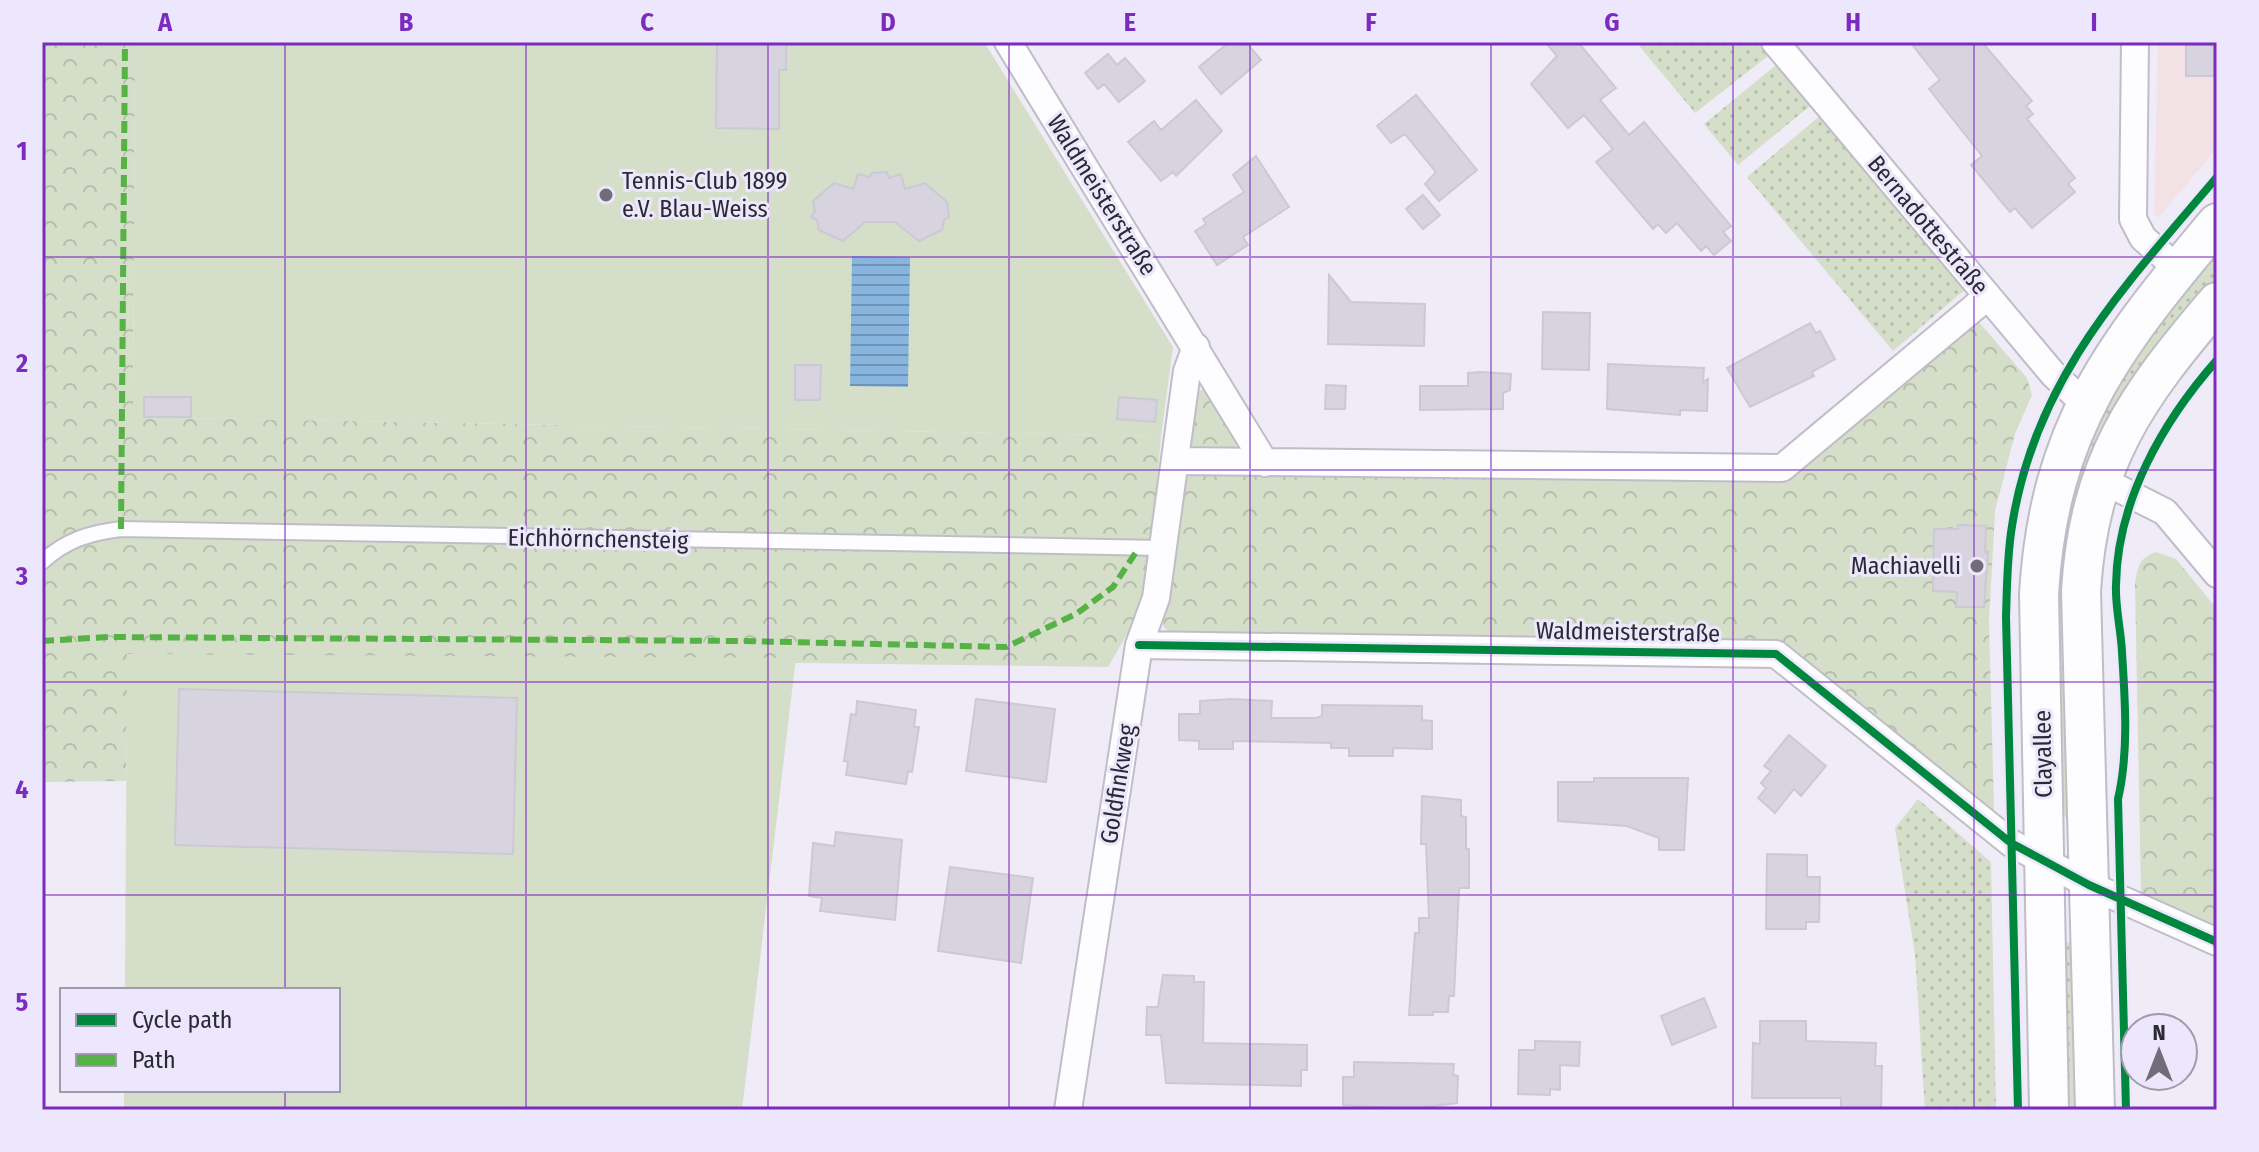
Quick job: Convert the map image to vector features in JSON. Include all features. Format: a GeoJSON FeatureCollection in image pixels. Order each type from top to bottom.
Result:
{"type":"FeatureCollection","features":[{"type":"Feature","properties":{"kind":"main road","name":"Clayallee"},"geometry":{"type":"LineString","coordinates":[[2049,1110],[2041,562],[2053,493],[2085,404],[2111,356],[2217,223]]}},
{"type":"Feature","properties":{"kind":"main road","name":"Clayallee"},"geometry":{"type":"LineString","coordinates":[[2095,1110],[2081,591],[2087,537],[2102,480],[2130,412],[2217,302]]}},
{"type":"Feature","properties":{"kind":"street","name":"Waldmeisterstraße"},"geometry":{"type":"LineString","coordinates":[[1008,42],[1265,463]]}},
{"type":"Feature","properties":{"kind":"street","name":"Bernadottestraße"},"geometry":{"type":"LineString","coordinates":[[1775,42],[2060,382],[2085,404]]}},
{"type":"Feature","properties":{"kind":"street"},"geometry":{"type":"LineString","coordinates":[[2135,42],[2133,219],[2143,238],[2178,269]]}},
{"type":"Feature","properties":{"kind":"street"},"geometry":{"type":"LineString","coordinates":[[1196,347],[1187,371],[1176,461],[1782,468],[1988,296]]}},
{"type":"Feature","properties":{"kind":"street","name":"Goldfinkweg"},"geometry":{"type":"LineString","coordinates":[[1068,1110],[1139,645],[1156,598],[1176,461]]}},
{"type":"Feature","properties":{"kind":"street"},"geometry":{"type":"LineString","coordinates":[[2102,480],[2165,512],[2217,574]]}},
{"type":"Feature","properties":{"kind":"street","name":"Waldmeisterstraße"},"geometry":{"type":"LineString","coordinates":[[1139,645],[1776,654],[1997,833],[2089,885],[2217,942]]}},
{"type":"Feature","properties":{"kind":"lane","name":"Eichhörnchensteig"},"geometry":{"type":"LineString","coordinates":[[42,562],[57,548],[85,534],[121,529],[1162,548]]}},
{"type":"Feature","properties":{"kind":"shaded area"},"geometry":{"type":"Polygon","coordinates":[[[2158,42],[2217,42],[2217,148],[2159,217],[2154,214],[2158,42]]]}},
{"type":"Feature","properties":{"kind":"green space"},"geometry":{"type":"Polygon","coordinates":[[[42,42],[135,42],[133,417],[1161,436],[1147,600],[1108,667],[128,654],[126,781],[42,782],[42,42]]]}},
{"type":"Feature","properties":{"kind":"green space","name":"Tennis-Club 1899 e.V. Blau-Weiss"},"geometry":{"type":"Polygon","coordinates":[[[135,42],[984,42],[1173,347],[1161,436],[133,417],[135,42]]]}},
{"type":"Feature","properties":{"kind":"green space"},"geometry":{"type":"Polygon","coordinates":[[[1636,42],[1757,42],[1768,56],[1695,113],[1636,42]]]}},
{"type":"Feature","properties":{"kind":"green space"},"geometry":{"type":"Polygon","coordinates":[[[1776,65],[1810,106],[1738,165],[1704,124],[1776,65]]]}},
{"type":"Feature","properties":{"kind":"green space"},"geometry":{"type":"Polygon","coordinates":[[[1821,115],[1967,288],[1893,351],[1747,177],[1821,115]]]}},
{"type":"Feature","properties":{"kind":"green space"},"geometry":{"type":"Polygon","coordinates":[[[2217,252],[2217,282],[2160,349],[2075,529],[2058,527],[2065,493],[2119,373],[2217,252]]]}},
{"type":"Feature","properties":{"kind":"green space"},"geometry":{"type":"Polygon","coordinates":[[[1978,321],[2027,378],[2032,395],[2015,434],[1995,511],[1989,621],[1994,810],[1983,810],[1783,645],[1170,633],[1163,626],[1186,473],[1786,478],[1978,321]]]}},
{"type":"Feature","properties":{"kind":"green space"},"geometry":{"type":"Polygon","coordinates":[[[1205,388],[1239,441],[1234,449],[1195,450],[1190,447],[1196,393],[1205,388]]]}},
{"type":"Feature","properties":{"kind":"green space"},"geometry":{"type":"Polygon","coordinates":[[[2056,537],[2073,540],[2074,822],[2057,812],[2056,537]]]}},
{"type":"Feature","properties":{"kind":"green space"},"geometry":{"type":"Polygon","coordinates":[[[2156,552],[2176,559],[2217,609],[2217,927],[2141,892],[2135,583],[2140,563],[2156,552]]]}},
{"type":"Feature","properties":{"kind":"green space"},"geometry":{"type":"Polygon","coordinates":[[[127,654],[796,658],[742,1110],[124,1110],[124,1092],[340,1092],[340,988],[125,988],[127,654]]]}},
{"type":"Feature","properties":{"kind":"green space"},"geometry":{"type":"Polygon","coordinates":[[[1918,799],[1991,862],[1996,1110],[1925,1110],[1915,955],[1895,828],[1918,799]]]}},
{"type":"Feature","properties":{"kind":"green space"},"geometry":{"type":"Polygon","coordinates":[[[2078,942],[2082,1110],[2059,1110],[2059,943],[2078,942]]]}},
{"type":"Feature","properties":{"kind":"water"},"geometry":{"type":"Polygon","coordinates":[[[852,256],[910,257],[908,387],[850,386],[852,256]]]}},
{"type":"Feature","properties":{"kind":"building"},"geometry":{"type":"Polygon","coordinates":[[[717,42],[786,42],[786,70],[779,70],[779,129],[716,128],[717,42]]]}},
{"type":"Feature","properties":{"kind":"building"},"geometry":{"type":"Polygon","coordinates":[[[1229,42],[1246,42],[1261,60],[1221,94],[1199,67],[1229,42]]]}},
{"type":"Feature","properties":{"kind":"building"},"geometry":{"type":"Polygon","coordinates":[[[1545,42],[1578,42],[1616,88],[1600,100],[1629,135],[1644,122],[1731,226],[1723,232],[1731,241],[1714,255],[1706,246],[1701,251],[1677,223],[1666,233],[1658,224],[1653,229],[1596,162],[1613,149],[1584,115],[1568,128],[1531,84],[1557,56],[1545,42]]]}},
{"type":"Feature","properties":{"kind":"building"},"geometry":{"type":"Polygon","coordinates":[[[1910,42],[1982,42],[2032,101],[2026,106],[2033,114],[2027,119],[2075,178],[2068,184],[2075,192],[2032,228],[2015,208],[2010,212],[1971,165],[1982,156],[1929,89],[1940,80],[1910,42]]]}},
{"type":"Feature","properties":{"kind":"building"},"geometry":{"type":"Polygon","coordinates":[[[2186,45],[2217,45],[2217,76],[2186,76],[2186,45]]]}},
{"type":"Feature","properties":{"kind":"building"},"geometry":{"type":"Polygon","coordinates":[[[1108,54],[1117,65],[1125,58],[1145,81],[1119,102],[1104,84],[1098,89],[1085,73],[1108,54]]]}},
{"type":"Feature","properties":{"kind":"building"},"geometry":{"type":"Polygon","coordinates":[[[1416,95],[1477,170],[1439,201],[1425,184],[1436,172],[1405,134],[1391,143],[1377,126],[1416,95]]]}},
{"type":"Feature","properties":{"kind":"building"},"geometry":{"type":"Polygon","coordinates":[[[1196,100],[1222,131],[1176,176],[1173,172],[1161,181],[1128,142],[1154,121],[1161,130],[1196,100]]]}},
{"type":"Feature","properties":{"kind":"building"},"geometry":{"type":"Polygon","coordinates":[[[1256,156],[1289,207],[1243,237],[1248,245],[1217,265],[1195,231],[1206,224],[1203,219],[1244,192],[1233,175],[1256,156]]]}},
{"type":"Feature","properties":{"kind":"building"},"geometry":{"type":"Polygon","coordinates":[[[887,172],[889,178],[901,174],[905,189],[925,183],[947,202],[949,217],[944,220],[942,230],[919,241],[895,222],[865,222],[843,241],[819,230],[817,220],[811,217],[815,211],[813,201],[834,183],[853,189],[858,174],[870,177],[872,173],[887,172]]]}},
{"type":"Feature","properties":{"kind":"building"},"geometry":{"type":"Polygon","coordinates":[[[1423,195],[1440,215],[1423,229],[1406,209],[1423,195]]]}},
{"type":"Feature","properties":{"kind":"building"},"geometry":{"type":"Polygon","coordinates":[[[1329,275],[1351,302],[1425,304],[1424,346],[1328,344],[1329,275]]]}},
{"type":"Feature","properties":{"kind":"building"},"geometry":{"type":"Polygon","coordinates":[[[1543,312],[1590,313],[1589,370],[1542,369],[1543,312]]]}},
{"type":"Feature","properties":{"kind":"building"},"geometry":{"type":"Polygon","coordinates":[[[1810,323],[1816,333],[1820,331],[1835,359],[1812,372],[1814,376],[1750,407],[1727,368],[1810,323]]]}},
{"type":"Feature","properties":{"kind":"building"},"geometry":{"type":"Polygon","coordinates":[[[1608,364],[1704,368],[1703,382],[1708,379],[1707,411],[1680,410],[1680,415],[1607,409],[1608,364]]]}},
{"type":"Feature","properties":{"kind":"building"},"geometry":{"type":"Polygon","coordinates":[[[795,365],[821,365],[820,400],[795,400],[795,365]]]}},
{"type":"Feature","properties":{"kind":"building"},"geometry":{"type":"Polygon","coordinates":[[[1468,373],[1511,374],[1510,390],[1503,393],[1503,409],[1420,410],[1420,386],[1468,386],[1468,373]]]}},
{"type":"Feature","properties":{"kind":"building"},"geometry":{"type":"Polygon","coordinates":[[[1326,385],[1346,386],[1345,409],[1325,409],[1326,385]]]}},
{"type":"Feature","properties":{"kind":"building"},"geometry":{"type":"Polygon","coordinates":[[[144,397],[191,397],[191,417],[144,417],[144,397]]]}},
{"type":"Feature","properties":{"kind":"building"},"geometry":{"type":"Polygon","coordinates":[[[1119,397],[1157,400],[1155,422],[1117,419],[1119,397]]]}},
{"type":"Feature","properties":{"kind":"building"},"geometry":{"type":"Polygon","coordinates":[[[1958,525],[1986,526],[1985,552],[1988,552],[1984,607],[1956,607],[1957,592],[1933,591],[1934,529],[1958,529],[1958,525]]]}},
{"type":"Feature","properties":{"kind":"building"},"geometry":{"type":"Polygon","coordinates":[[[179,689],[517,698],[513,854],[175,845],[179,689]]]}},
{"type":"Feature","properties":{"kind":"building"},"geometry":{"type":"Polygon","coordinates":[[[976,699],[1055,709],[1046,782],[966,771],[976,699]]]}},
{"type":"Feature","properties":{"kind":"building"},"geometry":{"type":"Polygon","coordinates":[[[857,701],[916,710],[914,727],[919,727],[912,772],[908,771],[906,784],[846,775],[848,762],[844,761],[851,714],[856,715],[857,701]]]}},
{"type":"Feature","properties":{"kind":"building"},"geometry":{"type":"Polygon","coordinates":[[[1200,701],[1272,701],[1271,718],[1316,718],[1322,716],[1322,705],[1422,706],[1422,720],[1432,721],[1432,749],[1393,748],[1393,756],[1349,756],[1349,748],[1331,748],[1331,743],[1233,741],[1233,749],[1199,749],[1199,741],[1179,740],[1179,714],[1200,714],[1200,701]]]}},
{"type":"Feature","properties":{"kind":"building"},"geometry":{"type":"Polygon","coordinates":[[[1789,735],[1826,766],[1801,796],[1794,789],[1775,813],[1758,798],[1766,788],[1761,783],[1771,771],[1764,766],[1789,735]]]}},
{"type":"Feature","properties":{"kind":"building"},"geometry":{"type":"Polygon","coordinates":[[[1594,778],[1688,778],[1684,850],[1659,850],[1659,838],[1627,826],[1558,821],[1558,782],[1594,782],[1594,778]]]}},
{"type":"Feature","properties":{"kind":"building"},"geometry":{"type":"Polygon","coordinates":[[[1422,796],[1461,800],[1461,816],[1466,817],[1466,849],[1469,849],[1469,888],[1459,888],[1454,996],[1449,996],[1448,1012],[1409,1015],[1415,933],[1419,933],[1419,918],[1429,918],[1426,844],[1421,844],[1422,796]]]}},
{"type":"Feature","properties":{"kind":"building"},"geometry":{"type":"Polygon","coordinates":[[[836,832],[902,840],[895,920],[820,911],[822,898],[809,896],[813,843],[834,846],[836,832]]]}},
{"type":"Feature","properties":{"kind":"building"},"geometry":{"type":"Polygon","coordinates":[[[1767,854],[1807,855],[1807,877],[1820,877],[1819,922],[1806,922],[1806,929],[1766,929],[1767,854]]]}},
{"type":"Feature","properties":{"kind":"building"},"geometry":{"type":"Polygon","coordinates":[[[950,867],[1033,878],[1021,963],[938,951],[950,867]]]}},
{"type":"Feature","properties":{"kind":"building"},"geometry":{"type":"Polygon","coordinates":[[[1163,975],[1194,976],[1194,982],[1204,982],[1203,1043],[1307,1045],[1307,1070],[1301,1070],[1301,1086],[1166,1083],[1161,1035],[1146,1035],[1147,1007],[1158,1007],[1163,975]]]}},
{"type":"Feature","properties":{"kind":"building"},"geometry":{"type":"Polygon","coordinates":[[[1704,998],[1716,1027],[1672,1045],[1661,1016],[1704,998]]]}},
{"type":"Feature","properties":{"kind":"building"},"geometry":{"type":"Polygon","coordinates":[[[1760,1021],[1806,1021],[1806,1041],[1876,1043],[1875,1066],[1882,1066],[1881,1110],[1841,1110],[1841,1098],[1752,1098],[1753,1043],[1760,1044],[1760,1021]]]}},
{"type":"Feature","properties":{"kind":"building"},"geometry":{"type":"Polygon","coordinates":[[[1535,1041],[1580,1042],[1579,1066],[1560,1065],[1560,1090],[1550,1089],[1550,1095],[1518,1094],[1519,1050],[1535,1050],[1535,1041]]]}},
{"type":"Feature","properties":{"kind":"building"},"geometry":{"type":"Polygon","coordinates":[[[1354,1062],[1454,1064],[1453,1075],[1458,1076],[1457,1103],[1426,1107],[1425,1110],[1343,1105],[1343,1077],[1354,1077],[1354,1062]]]}},
{"type":"Feature","properties":{"kind":"marked path"},"geometry":{"type":"LineString","coordinates":[[121,529],[125,42]]}},
{"type":"Feature","properties":{"kind":"marked path"},"geometry":{"type":"LineString","coordinates":[[42,641],[108,637],[745,641],[1006,647],[1076,614],[1113,587],[1138,549]]}},
{"type":"Feature","properties":{"kind":"cycle path"},"geometry":{"type":"LineString","coordinates":[[2018,1110],[2006,617],[2012,526],[2024,473],[2041,424],[2063,379],[2118,296],[2217,177]]}},
{"type":"Feature","properties":{"kind":"cycle path"},"geometry":{"type":"LineString","coordinates":[[2126,1110],[2118,799],[2124,763],[2125,726],[2116,593],[2118,554],[2134,493],[2147,464],[2179,409],[2217,360]]}},
{"type":"Feature","properties":{"kind":"cycle path"},"geometry":{"type":"LineString","coordinates":[[1139,645],[1776,654],[2011,843],[2089,885],[2217,942]]}},
{"type":"Feature","properties":{"kind":"place","name":"Tennis-Club 1899 e.V. Blau-Weiss"},"geometry":{"type":"Point","coordinates":[606,195]}},
{"type":"Feature","properties":{"kind":"place","name":"Machiavelli"},"geometry":{"type":"Point","coordinates":[1977,566]}}]}
